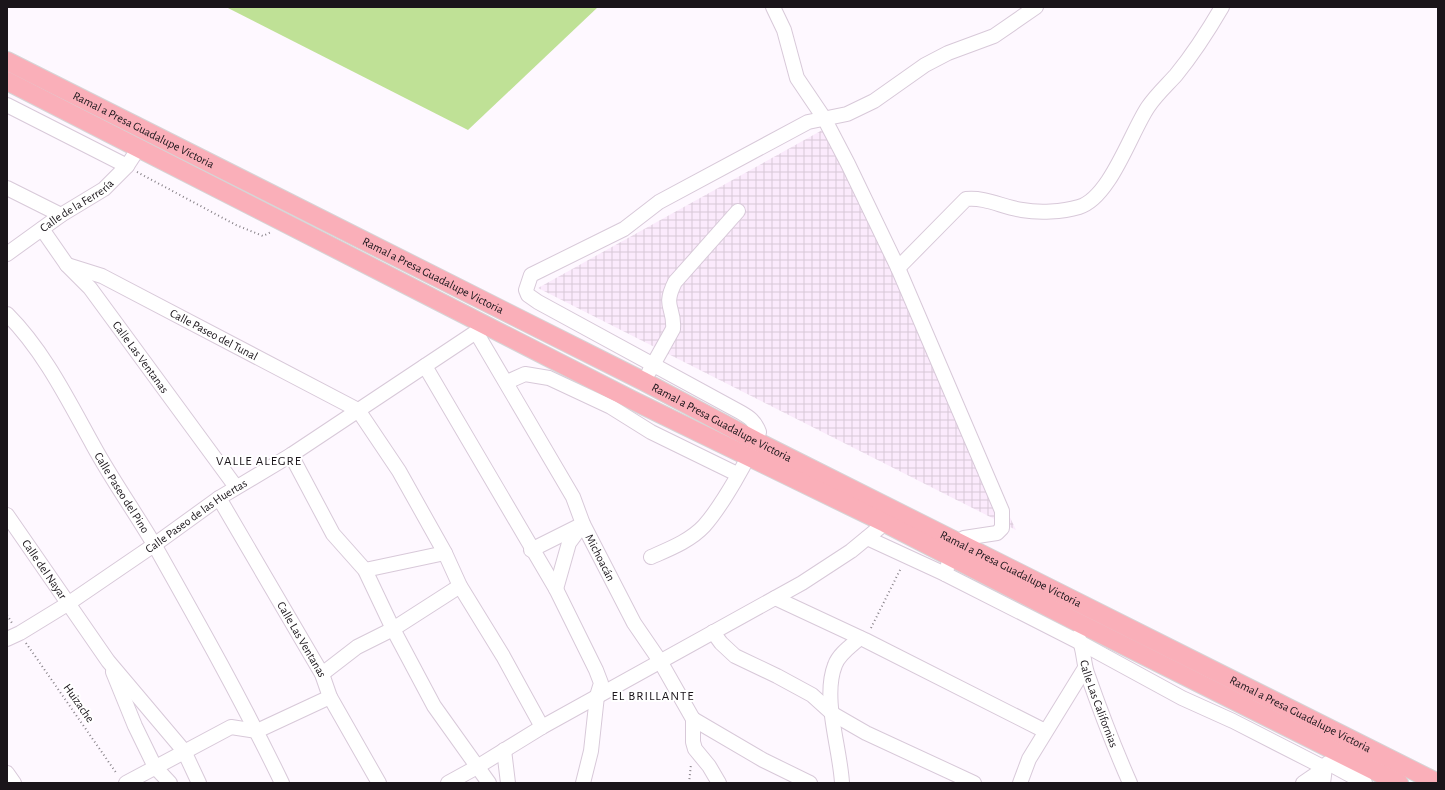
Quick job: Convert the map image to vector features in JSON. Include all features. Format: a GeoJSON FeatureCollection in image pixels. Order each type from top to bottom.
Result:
{"type":"FeatureCollection","features":[{"type":"Feature","properties":{"kind":"main road","name":"Ramal a Presa Guadalupe Victoria"},"geometry":{"type":"LineString","coordinates":[[7,61],[643,381],[756,441],[1438,783]]}},
{"type":"Feature","properties":{"kind":"main road","name":"Ramal a Presa Guadalupe Victoria"},"geometry":{"type":"LineString","coordinates":[[7,82],[278,220],[480,328],[632,400],[747,458],[885,523],[948,565],[1075,621],[1329,761],[1399,783]]}},
{"type":"Feature","properties":{"kind":"street"},"geometry":{"type":"LineString","coordinates":[[773,7],[784,30],[798,78],[824,118],[898,268],[1002,511],[1002,528],[997,533],[964,538],[960,542],[948,565]]}},
{"type":"Feature","properties":{"kind":"street"},"geometry":{"type":"LineString","coordinates":[[651,558],[678,545],[704,526],[747,458],[759,432],[752,419],[538,302],[528,295],[526,290],[531,275],[624,229],[659,202],[808,122],[847,114],[874,102],[925,65],[948,53],[994,36],[1036,7]]}},
{"type":"Feature","properties":{"kind":"street"},"geometry":{"type":"LineString","coordinates":[[898,268],[966,199],[987,200],[1021,210],[1036,212],[1079,207],[1091,200],[1102,188],[1115,169],[1148,108],[1192,54],[1222,7]]}},
{"type":"Feature","properties":{"kind":"street"},"geometry":{"type":"LineString","coordinates":[[7,104],[127,166]]}},
{"type":"Feature","properties":{"kind":"street","name":"Calle de la Ferrería"},"geometry":{"type":"LineString","coordinates":[[7,254],[61,215],[104,189],[127,166],[138,149]]}},
{"type":"Feature","properties":{"kind":"street"},"geometry":{"type":"LineString","coordinates":[[7,188],[61,215]]}},
{"type":"Feature","properties":{"kind":"street"},"geometry":{"type":"LineString","coordinates":[[643,381],[673,329],[674,321],[668,302],[668,294],[675,282],[738,211]]}},
{"type":"Feature","properties":{"kind":"street","name":"Calle Las Ventanas"},"geometry":{"type":"LineString","coordinates":[[42,229],[67,265],[90,288],[236,487]]}},
{"type":"Feature","properties":{"kind":"street","name":"Calle Paseo del Tunal"},"geometry":{"type":"LineString","coordinates":[[67,265],[102,276],[358,410]]}},
{"type":"Feature","properties":{"kind":"street","name":"Calle Paseo del Pino"},"geometry":{"type":"LineString","coordinates":[[7,314],[19,326],[57,382],[78,416],[93,445],[154,545],[257,731],[282,783]]}},
{"type":"Feature","properties":{"kind":"street","name":"Calle Paseo de las Huertas"},"geometry":{"type":"LineString","coordinates":[[13,636],[69,603],[154,545],[219,498],[291,455],[480,328]]}},
{"type":"Feature","properties":{"kind":"street","name":"Michoacán"},"geometry":{"type":"LineString","coordinates":[[480,328],[507,382],[573,497],[583,524],[634,623],[660,661],[693,719],[693,742],[695,749],[719,783]]}},
{"type":"Feature","properties":{"kind":"street"},"geometry":{"type":"LineString","coordinates":[[425,366],[531,550],[556,589],[601,683],[597,696],[591,751],[583,783]]}},
{"type":"Feature","properties":{"kind":"street"},"geometry":{"type":"LineString","coordinates":[[507,382],[525,374],[549,378],[611,406],[651,432],[737,474]]}},
{"type":"Feature","properties":{"kind":"street"},"geometry":{"type":"LineString","coordinates":[[358,410],[399,471],[445,553],[460,586],[503,656],[542,726]]}},
{"type":"Feature","properties":{"kind":"street"},"geometry":{"type":"LineString","coordinates":[[291,455],[333,534],[365,570],[393,629],[434,706],[489,783]]}},
{"type":"Feature","properties":{"kind":"street","name":"Calle Las Ventanas"},"geometry":{"type":"LineString","coordinates":[[219,498],[322,674],[330,697],[379,783]]}},
{"type":"Feature","properties":{"kind":"street","name":"Calle del Nayar"},"geometry":{"type":"LineString","coordinates":[[7,515],[108,661]]}},
{"type":"Feature","properties":{"kind":"street"},"geometry":{"type":"LineString","coordinates":[[448,783],[477,767],[542,726],[775,598],[826,568],[885,523]]}},
{"type":"Feature","properties":{"kind":"street"},"geometry":{"type":"LineString","coordinates":[[531,550],[583,524]]}},
{"type":"Feature","properties":{"kind":"street"},"geometry":{"type":"LineString","coordinates":[[556,589],[569,543],[583,524]]}},
{"type":"Feature","properties":{"kind":"street"},"geometry":{"type":"LineString","coordinates":[[867,538],[907,556],[948,565],[1081,643],[1176,695],[1233,721],[1329,761],[1365,783]]}},
{"type":"Feature","properties":{"kind":"street"},"geometry":{"type":"LineString","coordinates":[[365,570],[445,553]]}},
{"type":"Feature","properties":{"kind":"street"},"geometry":{"type":"LineString","coordinates":[[322,674],[357,647],[393,629],[460,586]]}},
{"type":"Feature","properties":{"kind":"street"},"geometry":{"type":"LineString","coordinates":[[775,598],[862,639],[1045,731]]}},
{"type":"Feature","properties":{"kind":"street","name":"Calle Las Californias"},"geometry":{"type":"LineString","coordinates":[[1075,621],[1081,643],[1085,668],[1114,746],[1130,783]]}},
{"type":"Feature","properties":{"kind":"street"},"geometry":{"type":"LineString","coordinates":[[713,632],[721,643],[735,656],[812,695],[833,714],[866,733],[974,783]]}},
{"type":"Feature","properties":{"kind":"street"},"geometry":{"type":"LineString","coordinates":[[842,783],[829,692],[835,664],[840,656],[862,639]]}},
{"type":"Feature","properties":{"kind":"street"},"geometry":{"type":"LineString","coordinates":[[108,661],[184,751],[199,783]]}},
{"type":"Feature","properties":{"kind":"street"},"geometry":{"type":"LineString","coordinates":[[108,661],[134,726],[155,767],[170,783]]}},
{"type":"Feature","properties":{"kind":"street"},"geometry":{"type":"LineString","coordinates":[[1022,781],[1029,759],[1085,668]]}},
{"type":"Feature","properties":{"kind":"street"},"geometry":{"type":"LineString","coordinates":[[122,780],[155,767],[231,727],[257,731],[330,697]]}},
{"type":"Feature","properties":{"kind":"street"},"geometry":{"type":"LineString","coordinates":[[693,719],[764,760],[810,783]]}},
{"type":"Feature","properties":{"kind":"street"},"geometry":{"type":"LineString","coordinates":[[504,750],[508,783]]}},
{"type":"Feature","properties":{"kind":"street"},"geometry":{"type":"LineString","coordinates":[[1303,783],[1329,761]]}},
{"type":"Feature","properties":{"kind":"street"},"geometry":{"type":"LineString","coordinates":[[1323,783],[1329,761]]}},
{"type":"Feature","properties":{"kind":"street"},"geometry":{"type":"LineString","coordinates":[[7,773],[14,783]]}},
{"type":"Feature","properties":{"kind":"path"},"geometry":{"type":"LineString","coordinates":[[127,166],[256,234],[263,236],[268,234],[278,220]]}},
{"type":"Feature","properties":{"kind":"path"},"geometry":{"type":"LineString","coordinates":[[862,639],[907,556]]}},
{"type":"Feature","properties":{"kind":"path","name":"Huizache"},"geometry":{"type":"LineString","coordinates":[[13,636],[122,780]]}},
{"type":"Feature","properties":{"kind":"shaded area"},"geometry":{"type":"Polygon","coordinates":[[[826,128],[1016,530],[538,288],[826,128]]]}},
{"type":"Feature","properties":{"kind":"green space"},"geometry":{"type":"Polygon","coordinates":[[[226,7],[598,7],[468,130],[226,7]]]}},
{"type":"Feature","properties":{"kind":"district","name":"VALLE ALEGRE"},"geometry":{"type":"Point","coordinates":[259,460]}},
{"type":"Feature","properties":{"kind":"district","name":"EL BRILLANTE"},"geometry":{"type":"Point","coordinates":[653,695]}}]}
